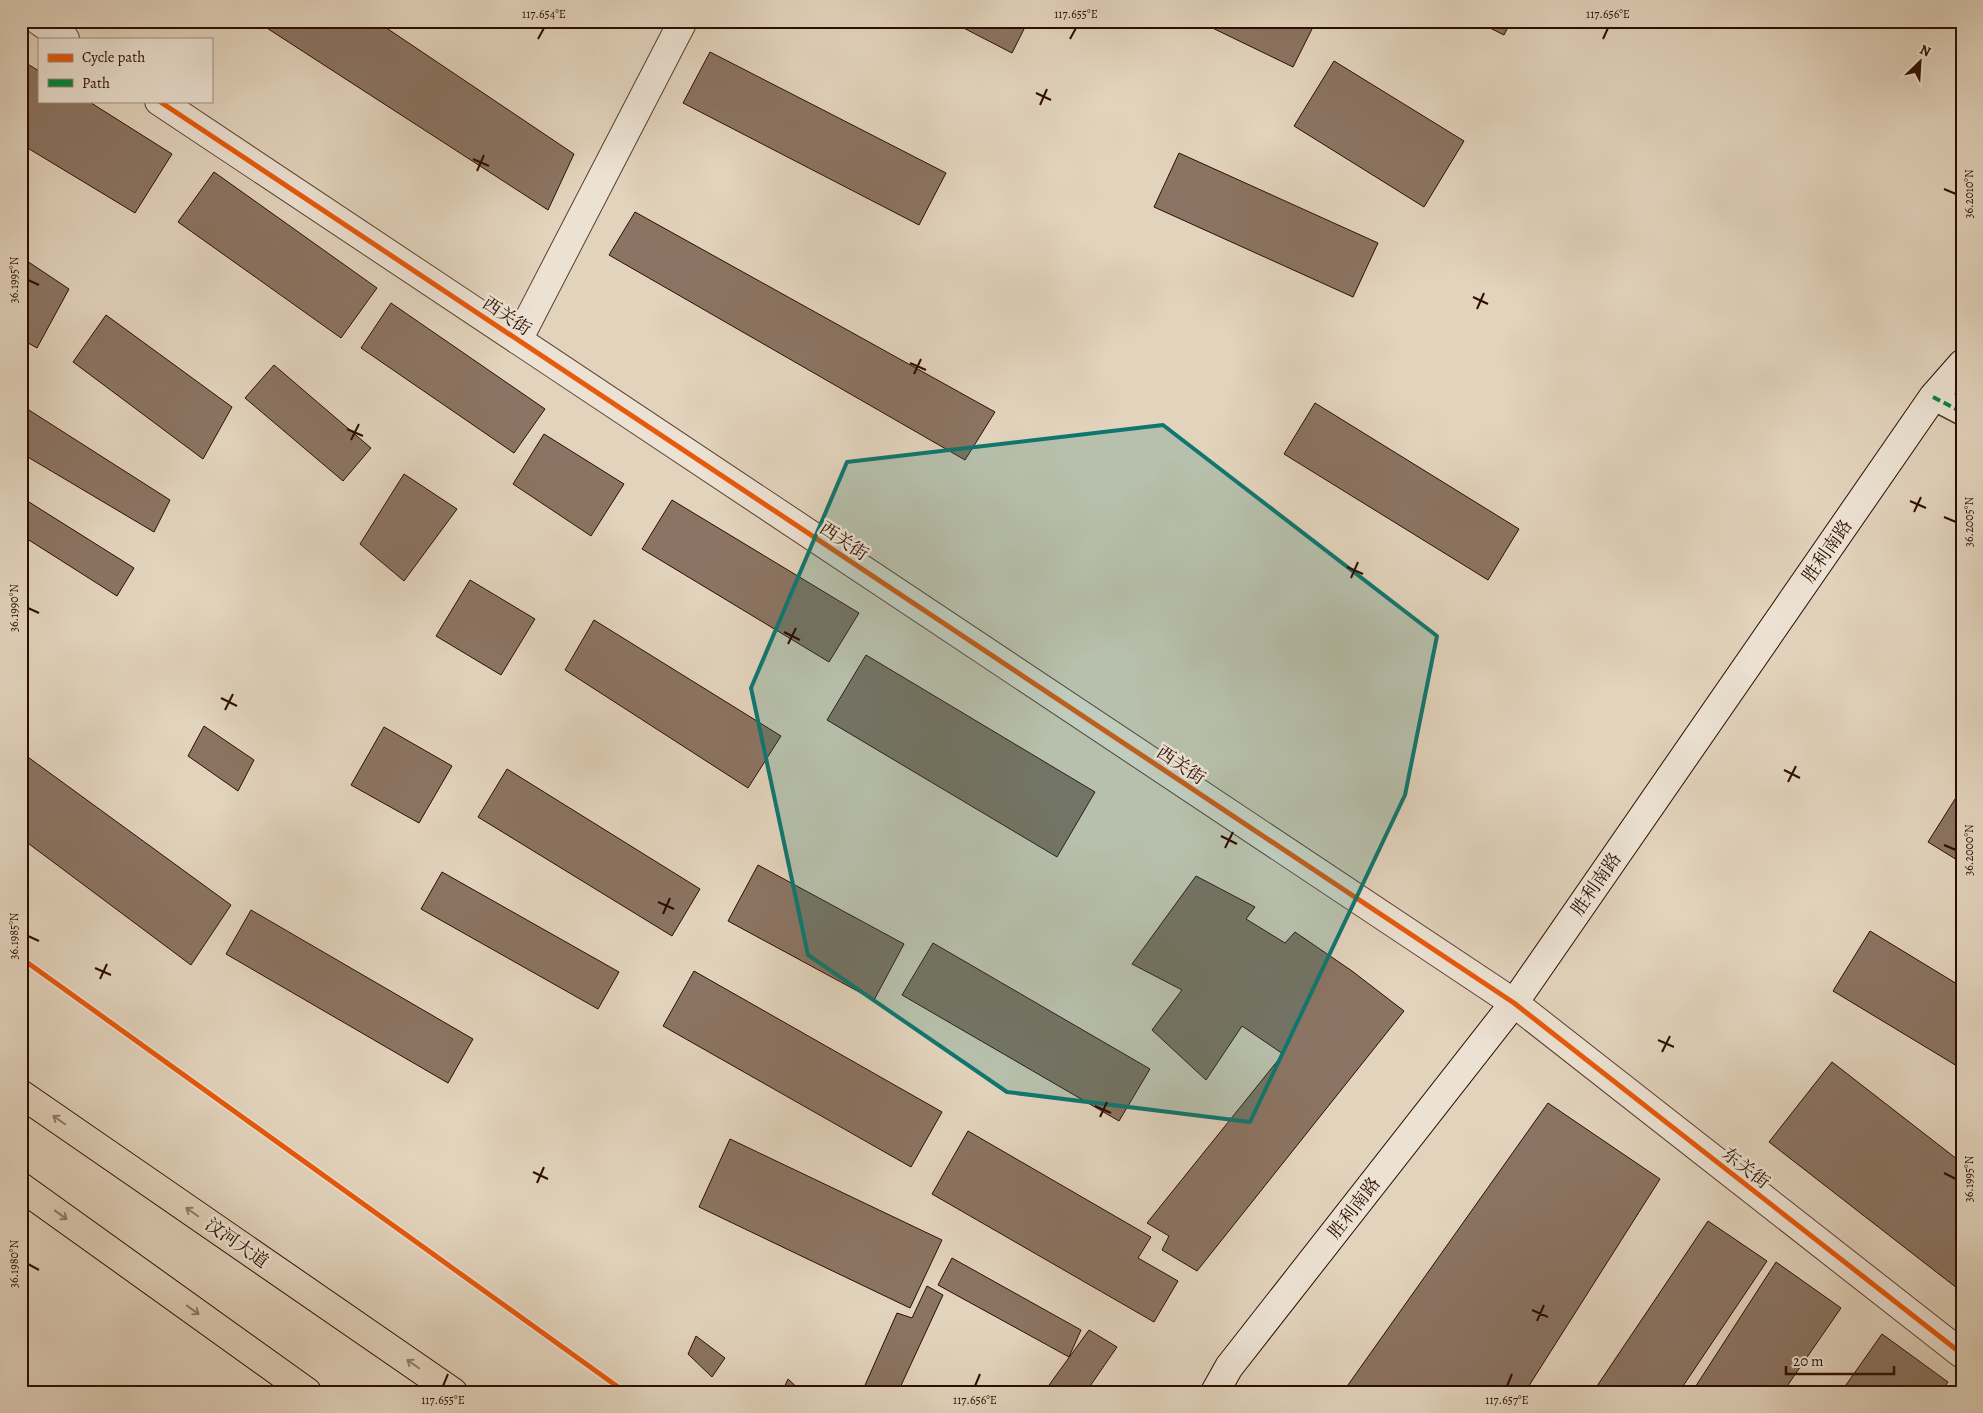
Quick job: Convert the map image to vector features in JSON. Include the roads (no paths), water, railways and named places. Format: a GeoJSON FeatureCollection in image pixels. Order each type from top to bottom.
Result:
{"type":"FeatureCollection","features":[{"type":"Feature","properties":{"kind":"highway","name":"汶河大道"},"geometry":{"type":"LineString","coordinates":[[21,1094],[453,1392]]}},
{"type":"Feature","properties":{"kind":"highway"},"geometry":{"type":"LineString","coordinates":[[21,1187],[307,1392]]}},
{"type":"Feature","properties":{"kind":"street"},"geometry":{"type":"LineString","coordinates":[[39,21],[64,38]]}},
{"type":"Feature","properties":{"kind":"street"},"geometry":{"type":"LineString","coordinates":[[518,340],[683,21]]}},
{"type":"Feature","properties":{"kind":"street","name":"西关街"},"geometry":{"type":"LineString","coordinates":[[161,102],[1514,1003]]}},
{"type":"Feature","properties":{"kind":"street","name":"胜利南路"},"geometry":{"type":"LineString","coordinates":[[1215,1392],[1229,1367],[1514,1003],[1933,397],[1962,364]]}},
{"type":"Feature","properties":{"kind":"street"},"geometry":{"type":"LineString","coordinates":[[1933,397],[1962,412]]}},
{"type":"Feature","properties":{"kind":"street","name":"东关街"},"geometry":{"type":"LineString","coordinates":[[1514,1003],[1962,1354]]}}]}
